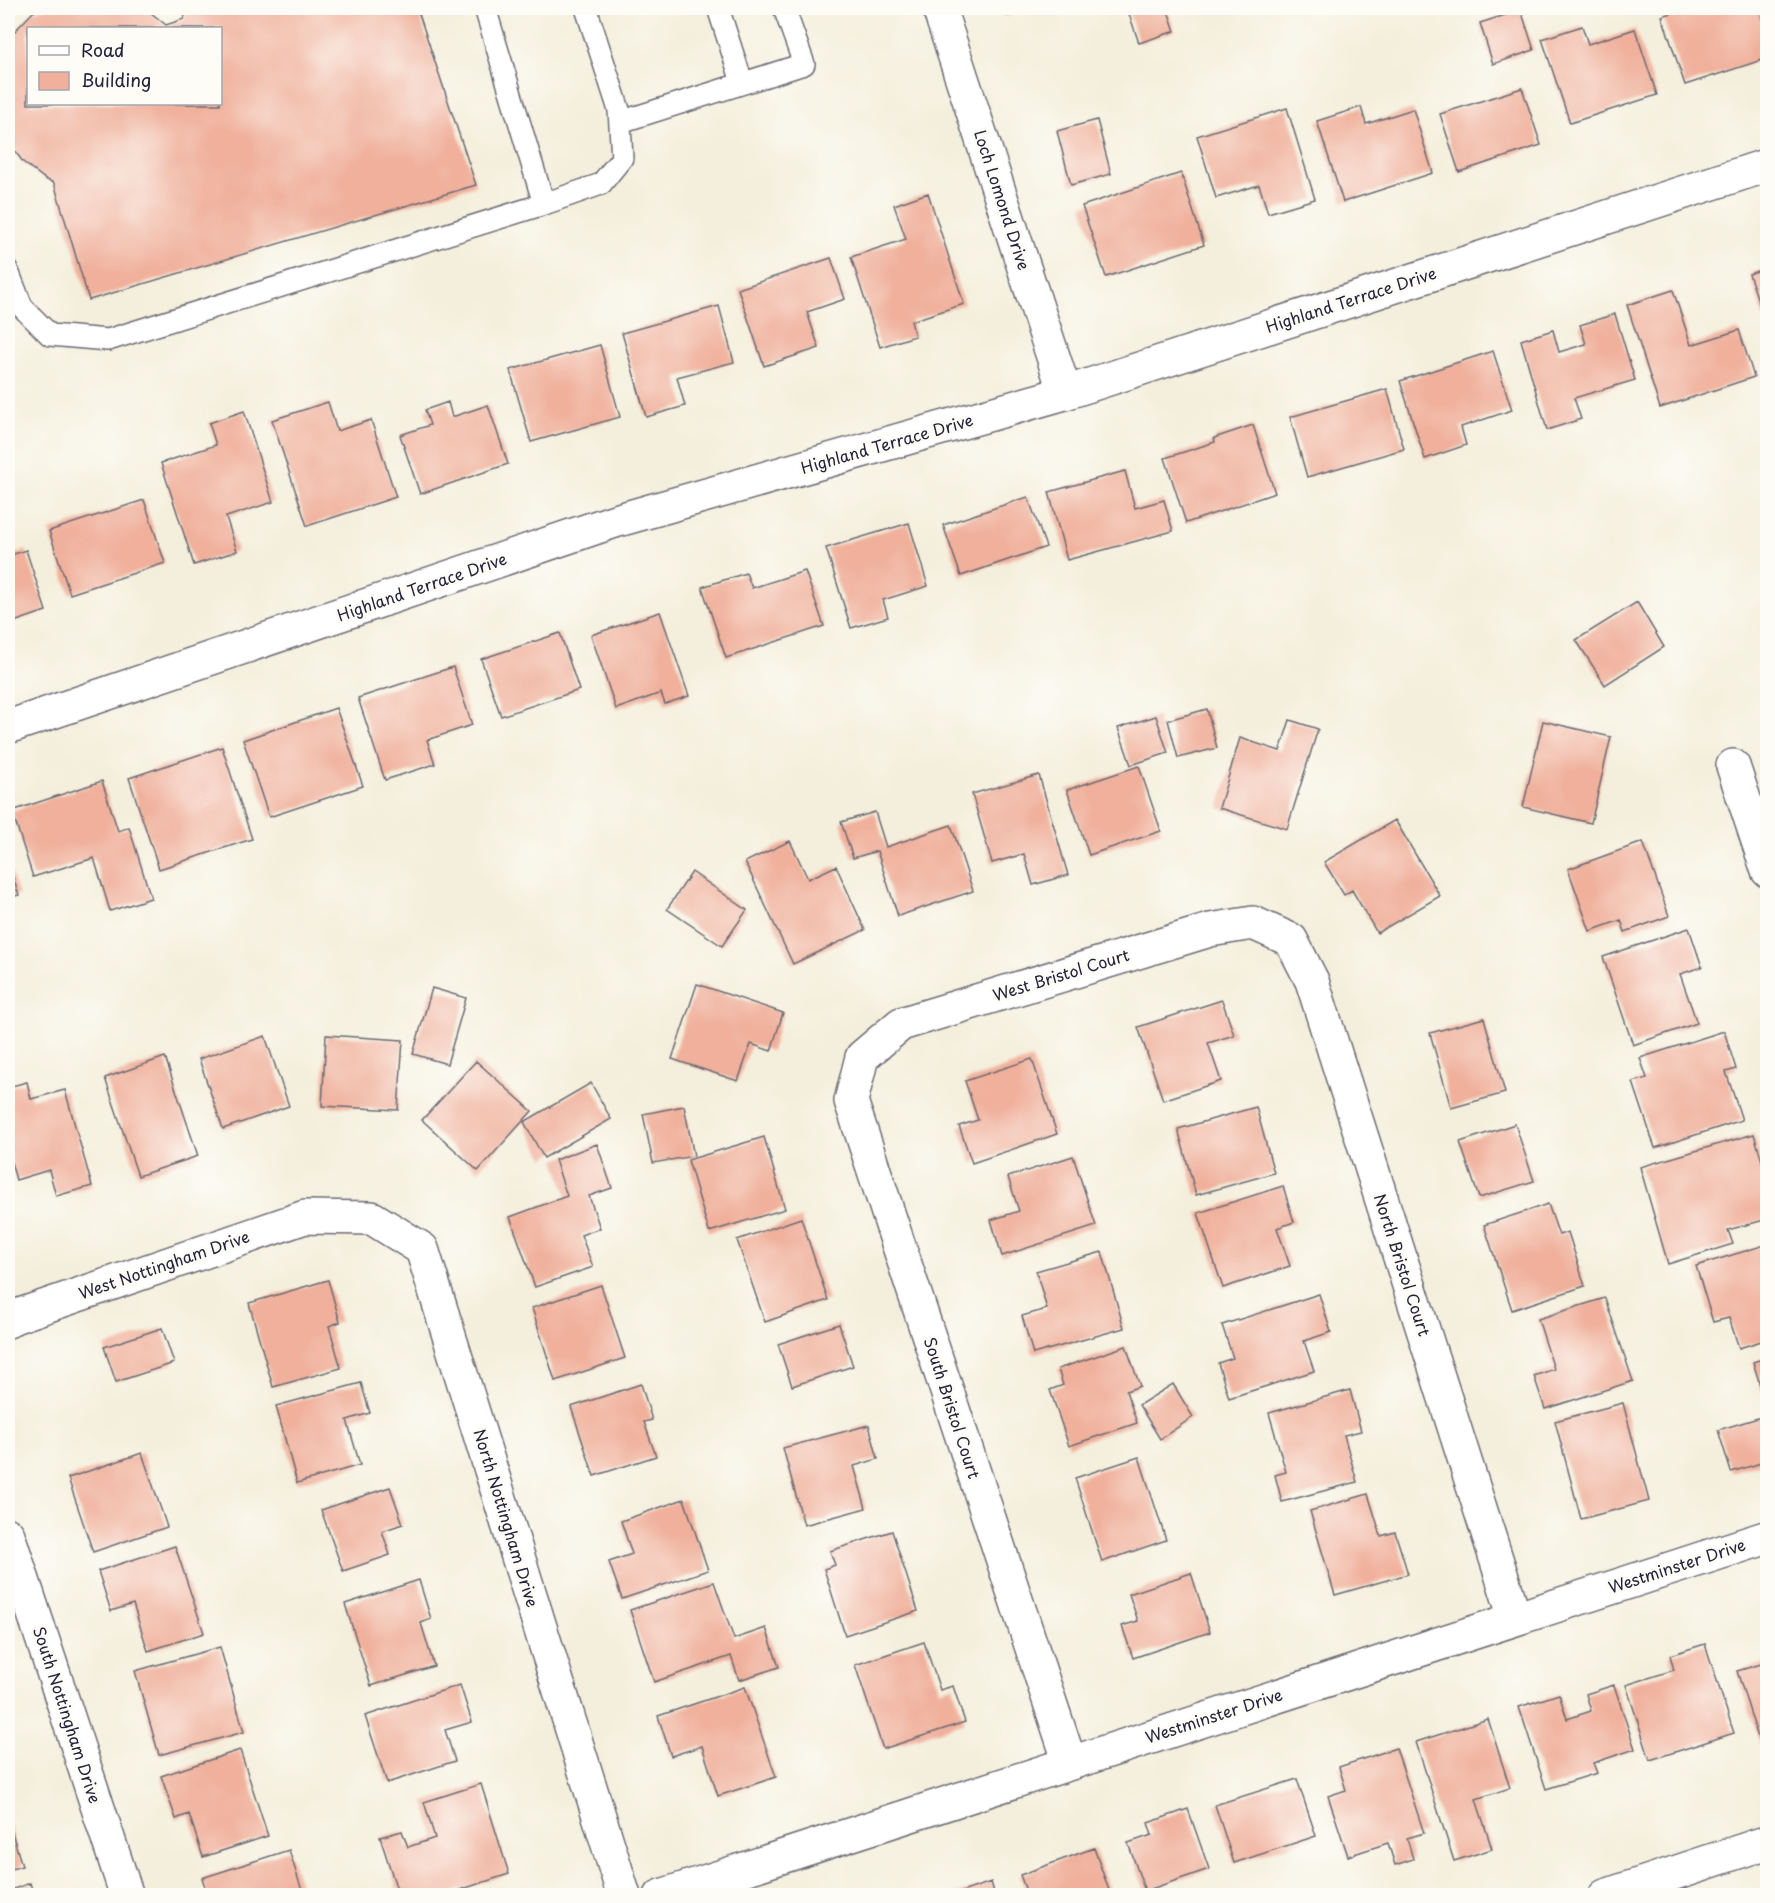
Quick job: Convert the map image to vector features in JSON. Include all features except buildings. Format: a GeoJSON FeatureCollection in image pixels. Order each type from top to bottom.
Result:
{"type":"FeatureCollection","features":[{"type":"Feature","properties":{"kind":"street","name":"Loch Lomond Drive"},"geometry":{"type":"LineString","coordinates":[[939,8],[1065,393]]}},
{"type":"Feature","properties":{"kind":"street","name":"Highland Terrace Drive"},"geometry":{"type":"LineString","coordinates":[[8,728],[615,521],[1065,393],[1767,165]]}},
{"type":"Feature","properties":{"kind":"street"},"geometry":{"type":"LineString","coordinates":[[1733,766],[1767,871]]}},
{"type":"Feature","properties":{"kind":"street","name":"West Bristol Court"},"geometry":{"type":"LineString","coordinates":[[866,1054],[901,1024],[1210,930],[1253,923],[1267,929]]}},
{"type":"Feature","properties":{"kind":"street","name":"North Bristol Court"},"geometry":{"type":"LineString","coordinates":[[1267,929],[1292,940],[1312,981],[1515,1618]]}},
{"type":"Feature","properties":{"kind":"street","name":"South Bristol Court"},"geometry":{"type":"LineString","coordinates":[[866,1054],[862,1057],[851,1101],[1070,1763]]}},
{"type":"Feature","properties":{"kind":"street","name":"West Nottingham Drive"},"geometry":{"type":"LineString","coordinates":[[9,1319],[305,1217],[317,1217]]}},
{"type":"Feature","properties":{"kind":"street","name":"North Nottingham Drive"},"geometry":{"type":"LineString","coordinates":[[317,1217],[372,1218],[422,1249],[624,1896]]}},
{"type":"Feature","properties":{"kind":"street","name":"South Nottingham Drive"},"geometry":{"type":"LineString","coordinates":[[8,1535],[127,1896]]}},
{"type":"Feature","properties":{"kind":"street","name":"Westminster Drive"},"geometry":{"type":"LineString","coordinates":[[661,1896],[1767,1537]]}},
{"type":"Feature","properties":{"kind":"street"},"geometry":{"type":"LineString","coordinates":[[1605,1896],[1662,1887],[1767,1842]]}},
{"type":"Feature","properties":{"kind":"lane"},"geometry":{"type":"LineString","coordinates":[[485,8],[544,204]]}},
{"type":"Feature","properties":{"kind":"lane"},"geometry":{"type":"LineString","coordinates":[[8,271],[22,307],[50,335],[108,340],[544,204],[601,184],[622,158],[619,110],[586,8]]}},
{"type":"Feature","properties":{"kind":"lane"},"geometry":{"type":"LineString","coordinates":[[718,8],[742,82]]}},
{"type":"Feature","properties":{"kind":"lane"},"geometry":{"type":"LineString","coordinates":[[620,122],[804,64],[784,8]]}}]}
